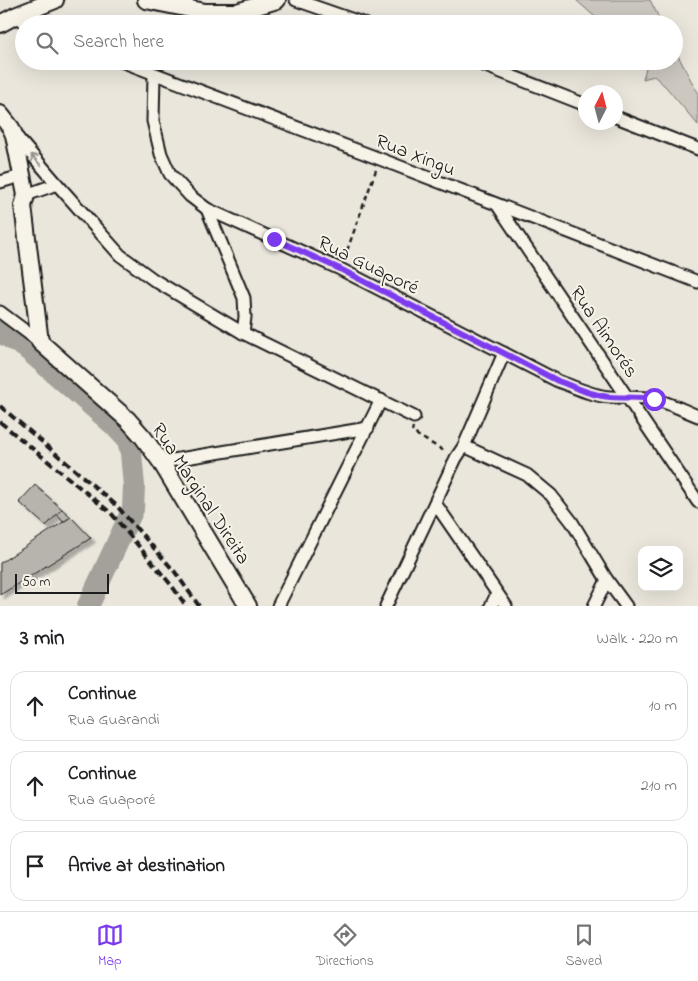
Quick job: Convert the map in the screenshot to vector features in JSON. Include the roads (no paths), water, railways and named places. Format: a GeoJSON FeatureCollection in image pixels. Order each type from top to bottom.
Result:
{"type":"FeatureCollection","features":[{"type":"Feature","properties":{"kind":"main road"},"geometry":{"type":"LineString","coordinates":[[30,15],[56,0]]}},
{"type":"Feature","properties":{"kind":"main road"},"geometry":{"type":"LineString","coordinates":[[146,0],[205,12],[237,12],[277,0]]}},
{"type":"Feature","properties":{"kind":"main road"},"geometry":{"type":"LineString","coordinates":[[0,24],[15,21]]}},
{"type":"Feature","properties":{"kind":"main road"},"geometry":{"type":"LineString","coordinates":[[7,124],[5,134],[7,180],[17,197],[25,201]]}},
{"type":"Feature","properties":{"kind":"main road"},"geometry":{"type":"LineString","coordinates":[[7,124],[25,201],[40,342]]}},
{"type":"Feature","properties":{"kind":"main road","name":"Rua Marginal Direita"},"geometry":{"type":"LineString","coordinates":[[40,342],[128,420],[143,437],[161,462],[248,606]]}},
{"type":"Feature","properties":{"kind":"street"},"geometry":{"type":"LineString","coordinates":[[296,0],[339,15]]}},
{"type":"Feature","properties":{"kind":"street","name":"Rua Xingu"},"geometry":{"type":"LineString","coordinates":[[144,70],[698,282]]}},
{"type":"Feature","properties":{"kind":"street"},"geometry":{"type":"LineString","coordinates":[[495,70],[578,102]]}},
{"type":"Feature","properties":{"kind":"street","name":"Rua Guaporé"},"geometry":{"type":"LineString","coordinates":[[154,74],[153,122],[160,154],[170,174],[190,196],[208,209],[340,269],[558,381],[592,394],[610,397],[654,399],[698,416]]}},
{"type":"Feature","properties":{"kind":"street"},"geometry":{"type":"LineString","coordinates":[[623,120],[698,149]]}},
{"type":"Feature","properties":{"kind":"street"},"geometry":{"type":"LineString","coordinates":[[7,124],[57,184],[120,254],[154,280],[243,333],[414,417]]}},
{"type":"Feature","properties":{"kind":"street"},"geometry":{"type":"LineString","coordinates":[[25,201],[57,184]]}},
{"type":"Feature","properties":{"kind":"street","name":"Rua Aimorés"},"geometry":{"type":"LineString","coordinates":[[498,206],[698,502]]}},
{"type":"Feature","properties":{"kind":"street"},"geometry":{"type":"LineString","coordinates":[[208,209],[244,298],[245,317],[243,333]]}},
{"type":"Feature","properties":{"kind":"street","name":"Rua Marginal Direita"},"geometry":{"type":"LineString","coordinates":[[0,312],[40,342]]}},
{"type":"Feature","properties":{"kind":"street"},"geometry":{"type":"LineString","coordinates":[[386,606],[456,458],[464,446],[504,353]]}},
{"type":"Feature","properties":{"kind":"street"},"geometry":{"type":"LineString","coordinates":[[278,606],[381,400]]}},
{"type":"Feature","properties":{"kind":"street"},"geometry":{"type":"LineString","coordinates":[[161,462],[368,428]]}},
{"type":"Feature","properties":{"kind":"street"},"geometry":{"type":"LineString","coordinates":[[464,446],[527,475],[551,495],[572,522],[607,580],[626,606]]}},
{"type":"Feature","properties":{"kind":"street"},"geometry":{"type":"LineString","coordinates":[[435,503],[506,606]]}},
{"type":"Feature","properties":{"kind":"street"},"geometry":{"type":"LineString","coordinates":[[594,606],[607,580]]}},
{"type":"Feature","properties":{"kind":"street"},"geometry":{"type":"LineString","coordinates":[[491,606],[497,594]]}},
{"type":"Feature","properties":{"kind":"waterway"},"geometry":{"type":"LineString","coordinates":[[0,332],[26,348],[114,425],[128,440],[134,486],[133,509],[88,606]]}},
{"type":"Feature","properties":{"kind":"railway"},"geometry":{"type":"LineString","coordinates":[[0,406],[116,505],[175,572],[199,606]]}},
{"type":"Feature","properties":{"kind":"railway"},"geometry":{"type":"LineString","coordinates":[[0,422],[111,513],[172,586],[186,606]]}}]}
